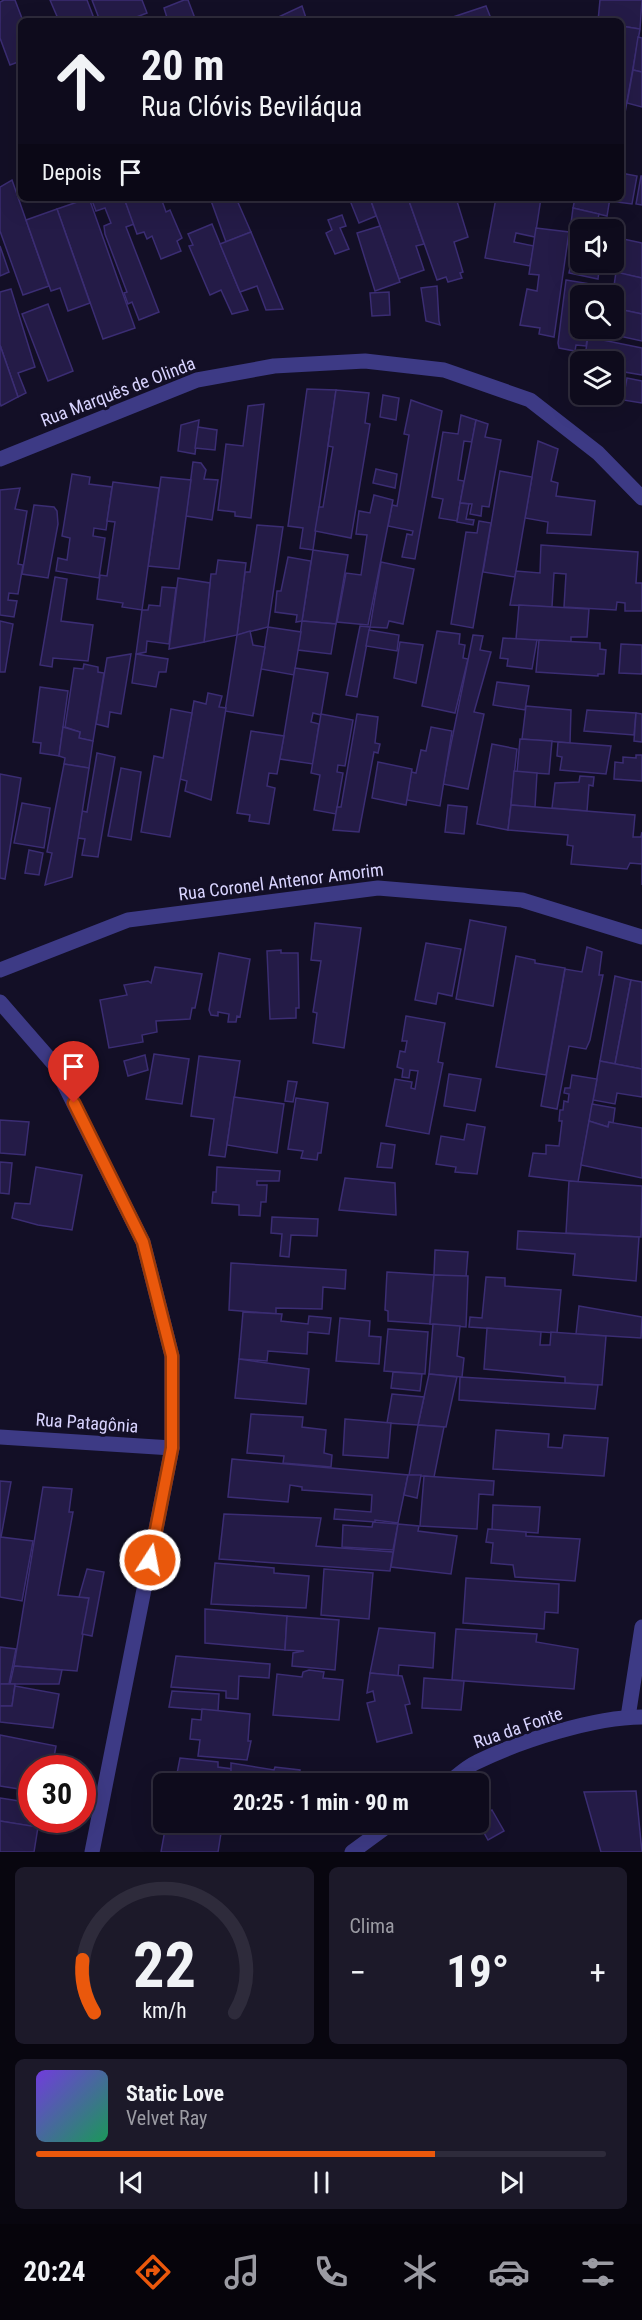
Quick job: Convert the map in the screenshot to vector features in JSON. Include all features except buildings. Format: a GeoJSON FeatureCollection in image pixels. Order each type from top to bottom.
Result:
{"type":"FeatureCollection","features":[{"type":"Feature","properties":{"kind":"street","name":"Rua Marquês de Olinda"},"geometry":{"type":"LineString","coordinates":[[0,459],[197,380],[274,366],[365,361],[444,370],[530,400],[598,453],[642,498]]}},
{"type":"Feature","properties":{"kind":"street","name":"Rua Coronel Antenor Amorim"},"geometry":{"type":"LineString","coordinates":[[0,970],[128,920],[378,888],[522,900],[642,937]]}},
{"type":"Feature","properties":{"kind":"street"},"geometry":{"type":"LineString","coordinates":[[0,1002],[54,1064],[143,1242],[172,1356],[172,1448],[92,1852]]}},
{"type":"Feature","properties":{"kind":"street","name":"Rua Patagônia"},"geometry":{"type":"LineString","coordinates":[[0,1437],[172,1448]]}},
{"type":"Feature","properties":{"kind":"street"},"geometry":{"type":"LineString","coordinates":[[635,1717],[642,1627]]}},
{"type":"Feature","properties":{"kind":"street","name":"Rua da Fonte"},"geometry":{"type":"LineString","coordinates":[[462,1773],[476,1763],[545,1735],[635,1717]]}},
{"type":"Feature","properties":{"kind":"street"},"geometry":{"type":"LineString","coordinates":[[352,1852],[378,1833]]}},
{"type":"Feature","properties":{"kind":"route"},"geometry":{"type":"LineString","coordinates":[[74,1103],[143,1242],[172,1356],[172,1448],[150,1560]]}}]}
